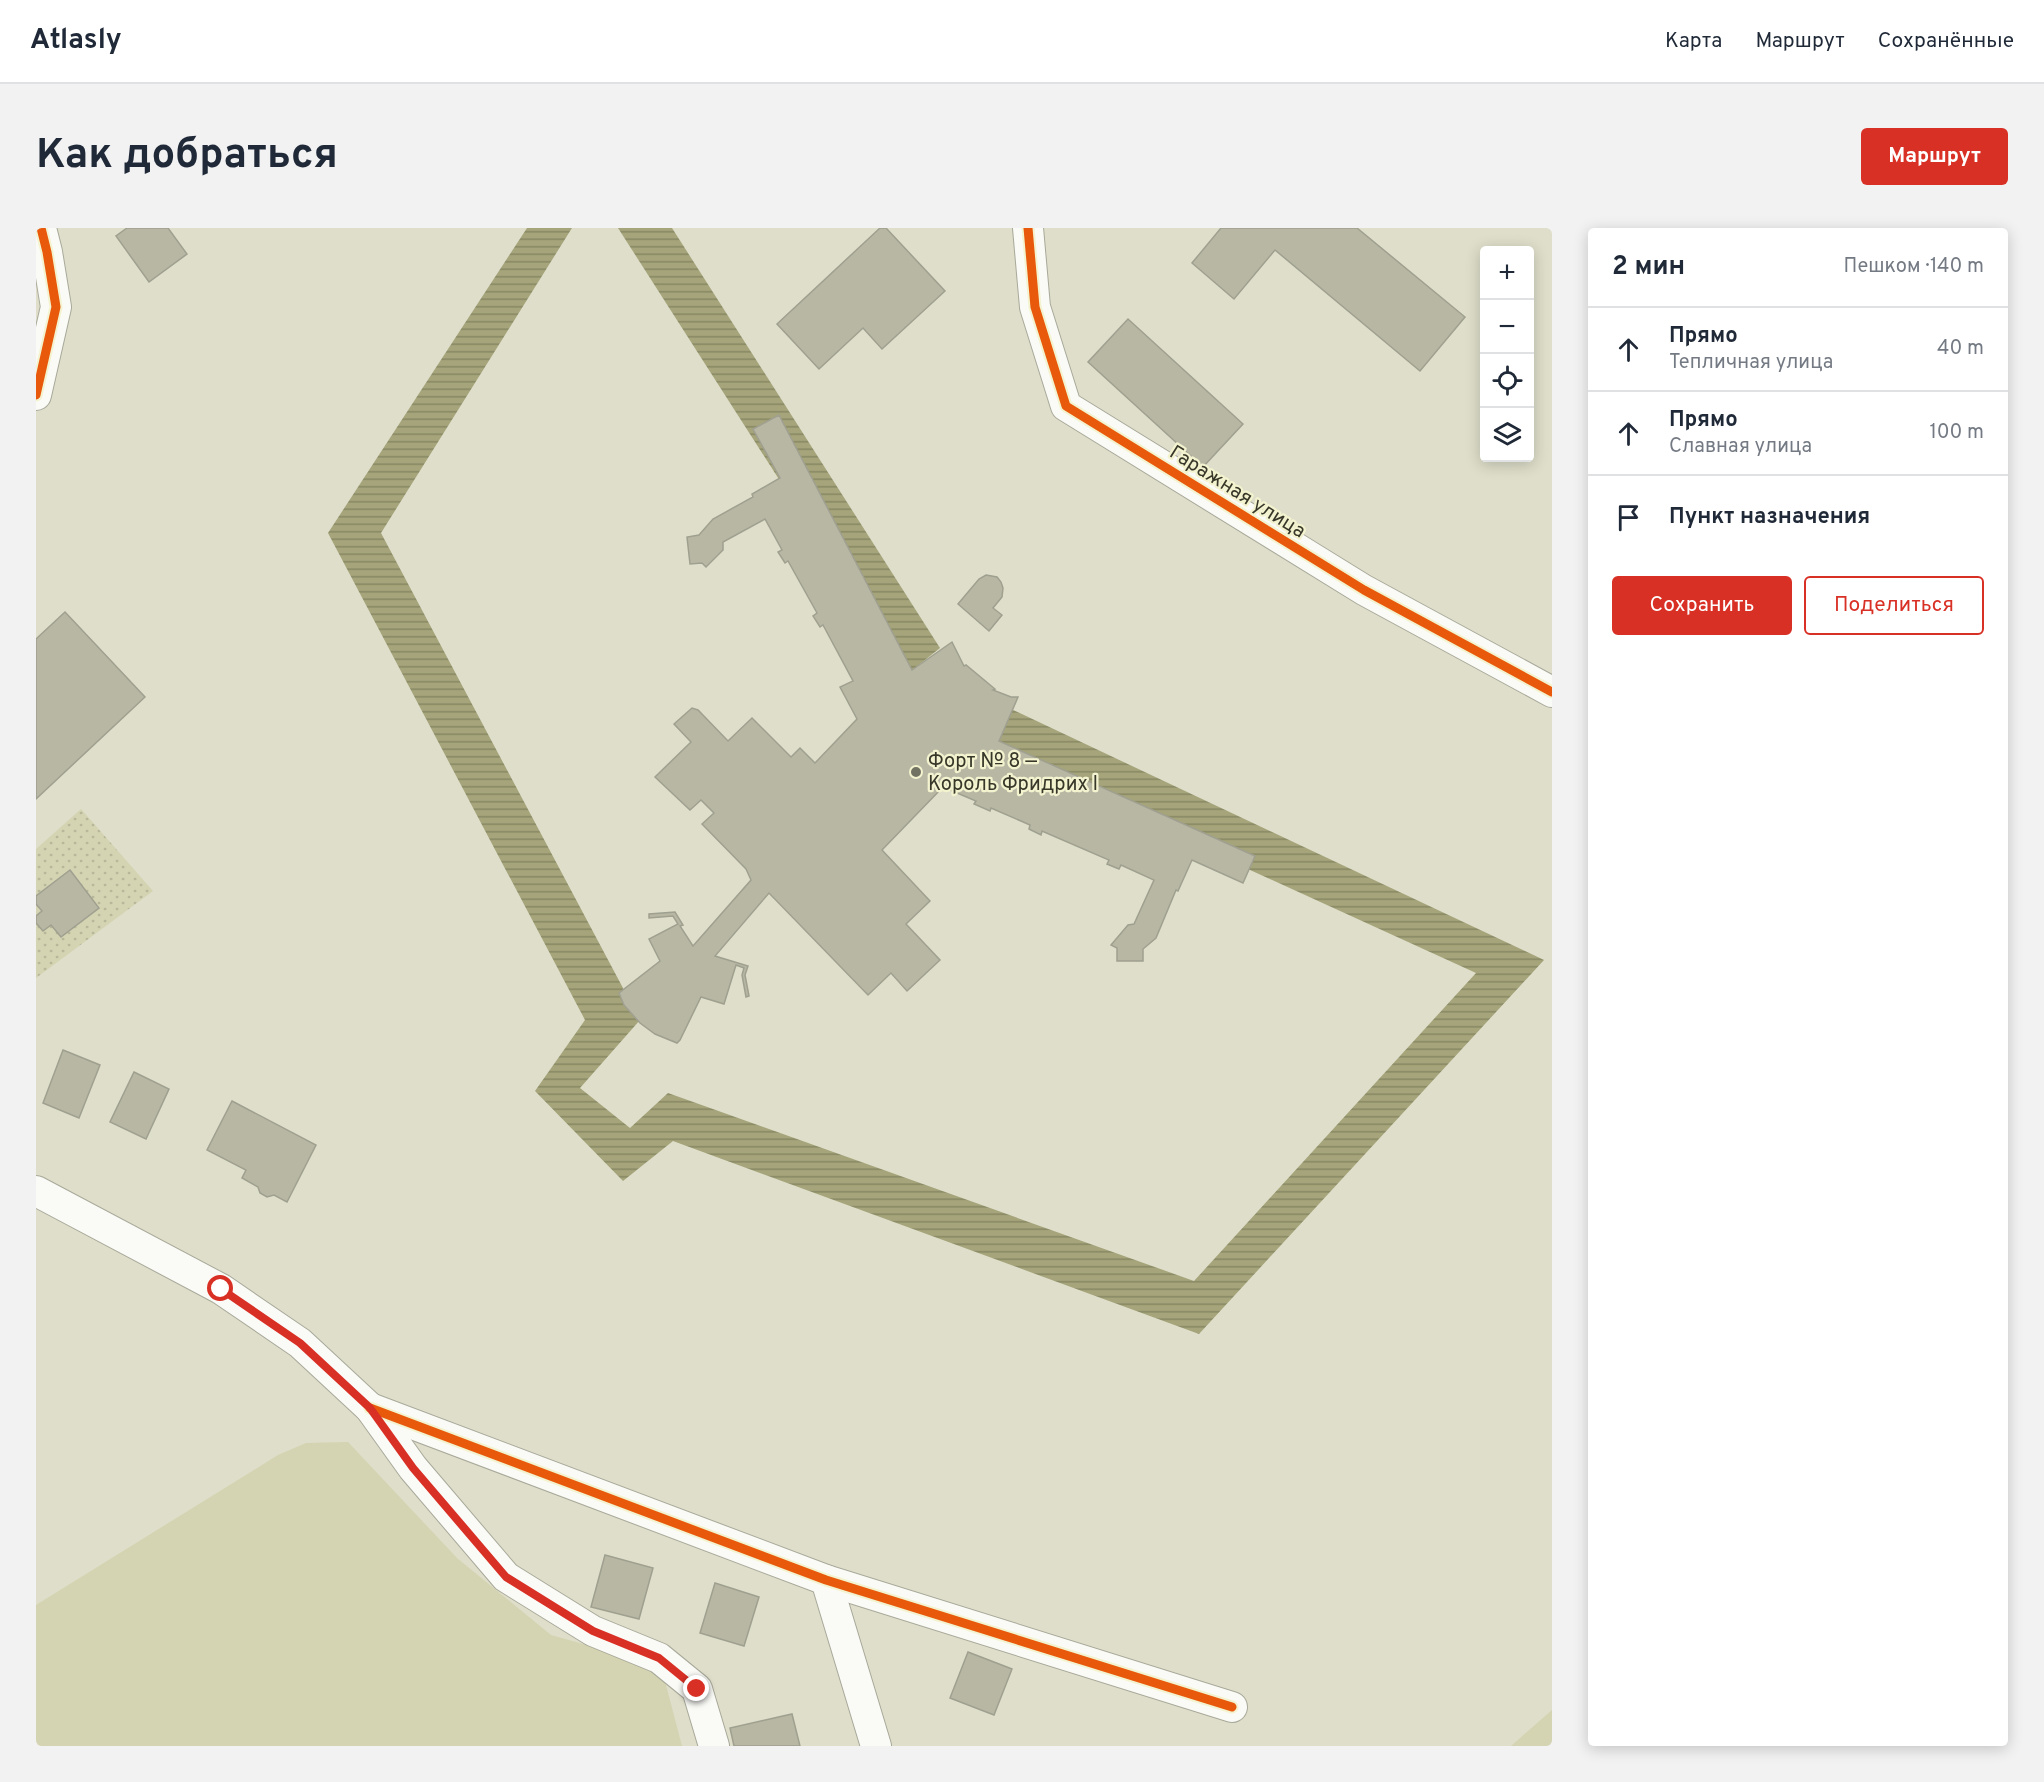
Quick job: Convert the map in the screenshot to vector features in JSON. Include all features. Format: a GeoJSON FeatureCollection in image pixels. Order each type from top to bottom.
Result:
{"type":"FeatureCollection","features":[{"type":"Feature","properties":{"kind":"street"},"geometry":{"type":"LineString","coordinates":[[36,395],[56,308],[41,228]]}},
{"type":"Feature","properties":{"kind":"street","name":"Гаражная улица"},"geometry":{"type":"LineString","coordinates":[[1028,228],[1035,307],[1066,406],[1365,590],[1552,692]]}},
{"type":"Feature","properties":{"kind":"street"},"geometry":{"type":"LineString","coordinates":[[36,1191],[221,1289],[300,1343],[370,1408],[413,1468],[506,1577],[593,1631],[659,1658],[697,1689],[714,1746]]}},
{"type":"Feature","properties":{"kind":"street"},"geometry":{"type":"LineString","coordinates":[[370,1408],[826,1580],[1232,1707]]}},
{"type":"Feature","properties":{"kind":"street"},"geometry":{"type":"LineString","coordinates":[[826,1580],[876,1746]]}},
{"type":"Feature","properties":{"kind":"green space"},"geometry":{"type":"Polygon","coordinates":[[[81,809],[153,891],[36,978],[36,849],[81,809]]]}},
{"type":"Feature","properties":{"kind":"green space"},"geometry":{"type":"Polygon","coordinates":[[[348,1442],[457,1558],[551,1635],[661,1666],[682,1746],[36,1746],[36,1605],[278,1455],[306,1443],[348,1442]]]}},
{"type":"Feature","properties":{"kind":"green space"},"geometry":{"type":"Polygon","coordinates":[[[1552,1710],[1552,1746],[1511,1746],[1552,1710]]]}},
{"type":"Feature","properties":{"kind":"shaded area"},"geometry":{"type":"Polygon","coordinates":[[[527,228],[572,228],[381,533],[640,1020],[580,1088],[630,1128],[668,1093],[1194,1281],[1476,973],[985,749],[1011,709],[1544,960],[1199,1334],[673,1141],[623,1181],[535,1091],[585,1020],[328,533],[527,228]]]}},
{"type":"Feature","properties":{"kind":"shaded area"},"geometry":{"type":"Polygon","coordinates":[[[618,228],[672,228],[940,648],[905,676],[618,228]]]}},
{"type":"Feature","properties":{"kind":"building"},"geometry":{"type":"Polygon","coordinates":[[[127,228],[168,228],[187,254],[149,282],[116,236],[127,228]]]}},
{"type":"Feature","properties":{"kind":"building"},"geometry":{"type":"Polygon","coordinates":[[[880,228],[886,228],[945,291],[882,349],[863,328],[819,369],[777,324],[880,228]]]}},
{"type":"Feature","properties":{"kind":"building"},"geometry":{"type":"Polygon","coordinates":[[[1221,228],[1357,228],[1465,317],[1420,371],[1275,250],[1234,299],[1192,263],[1221,228]]]}},
{"type":"Feature","properties":{"kind":"building"},"geometry":{"type":"Polygon","coordinates":[[[1128,319],[1243,424],[1203,467],[1088,362],[1128,319]]]}},
{"type":"Feature","properties":{"kind":"building"},"geometry":{"type":"Polygon","coordinates":[[[779,415],[912,670],[952,642],[964,666],[966,665],[995,689],[993,690],[1011,697],[1018,697],[999,741],[1255,856],[1243,883],[1192,860],[1178,891],[1176,890],[1156,938],[1143,949],[1143,961],[1117,961],[1117,948],[1111,945],[1128,925],[1134,924],[1154,880],[1121,865],[1119,869],[1107,864],[1109,860],[1042,831],[1041,835],[1029,829],[1030,825],[991,808],[990,811],[974,804],[976,801],[943,787],[882,850],[930,901],[906,924],[940,960],[907,991],[891,973],[868,995],[769,893],[715,956],[748,966],[745,975],[749,996],[746,997],[742,975],[744,968],[736,965],[724,1004],[701,997],[677,1043],[655,1034],[640,1023],[624,1005],[619,993],[660,961],[649,939],[678,924],[673,916],[649,918],[649,914],[675,912],[683,925],[680,926],[693,946],[751,880],[746,869],[702,824],[714,813],[701,800],[690,810],[655,777],[691,742],[674,724],[692,708],[698,710],[728,741],[752,718],[791,757],[800,748],[815,763],[857,719],[840,687],[853,681],[823,625],[820,627],[813,616],[817,613],[788,561],[785,563],[778,552],[782,550],[765,519],[723,542],[723,550],[706,567],[702,563],[690,564],[687,537],[699,535],[713,519],[753,497],[752,494],[780,478],[753,429],[779,415]]]}},
{"type":"Feature","properties":{"kind":"building"},"geometry":{"type":"Polygon","coordinates":[[[986,575],[997,577],[1003,588],[1002,597],[993,608],[1002,615],[989,631],[958,604],[979,579],[986,575]]]}},
{"type":"Feature","properties":{"kind":"building"},"geometry":{"type":"Polygon","coordinates":[[[65,612],[145,697],[36,799],[36,639],[65,612]]]}},
{"type":"Feature","properties":{"kind":"building"},"geometry":{"type":"Polygon","coordinates":[[[70,870],[99,908],[61,937],[51,925],[43,931],[36,923],[36,916],[42,911],[36,904],[36,896],[70,870]]]}},
{"type":"Feature","properties":{"kind":"building"},"geometry":{"type":"Polygon","coordinates":[[[63,1050],[100,1065],[79,1118],[43,1103],[63,1050]]]}},
{"type":"Feature","properties":{"kind":"building"},"geometry":{"type":"Polygon","coordinates":[[[134,1072],[169,1089],[146,1139],[110,1122],[134,1072]]]}},
{"type":"Feature","properties":{"kind":"building"},"geometry":{"type":"Polygon","coordinates":[[[232,1101],[316,1145],[287,1202],[274,1195],[267,1197],[260,1193],[258,1187],[242,1178],[246,1170],[207,1150],[232,1101]]]}},
{"type":"Feature","properties":{"kind":"building"},"geometry":{"type":"Polygon","coordinates":[[[605,1555],[653,1568],[639,1619],[591,1607],[605,1555]]]}},
{"type":"Feature","properties":{"kind":"building"},"geometry":{"type":"Polygon","coordinates":[[[715,1583],[759,1597],[744,1646],[700,1633],[715,1583]]]}},
{"type":"Feature","properties":{"kind":"building"},"geometry":{"type":"Polygon","coordinates":[[[968,1652],[1012,1669],[994,1715],[950,1698],[968,1652]]]}},
{"type":"Feature","properties":{"kind":"building"},"geometry":{"type":"Polygon","coordinates":[[[792,1714],[800,1746],[734,1746],[730,1728],[792,1714]]]}},
{"type":"Feature","properties":{"kind":"cycle path"},"geometry":{"type":"LineString","coordinates":[[36,395],[56,307],[41,228]]}},
{"type":"Feature","properties":{"kind":"cycle path"},"geometry":{"type":"LineString","coordinates":[[1028,228],[1035,307],[1066,406],[1364,590],[1552,692]]}},
{"type":"Feature","properties":{"kind":"cycle path"},"geometry":{"type":"LineString","coordinates":[[370,1408],[826,1580],[1232,1707]]}},
{"type":"Feature","properties":{"kind":"place","name":"Форт № 8 — Король Фридрих I"},"geometry":{"type":"Point","coordinates":[916,772]}},
{"type":"Feature","properties":{"kind":"route"},"geometry":{"type":"LineString","coordinates":[[221,1289],[300,1343],[370,1408],[413,1468],[506,1577],[593,1631],[659,1658],[697,1689]]}}]}
